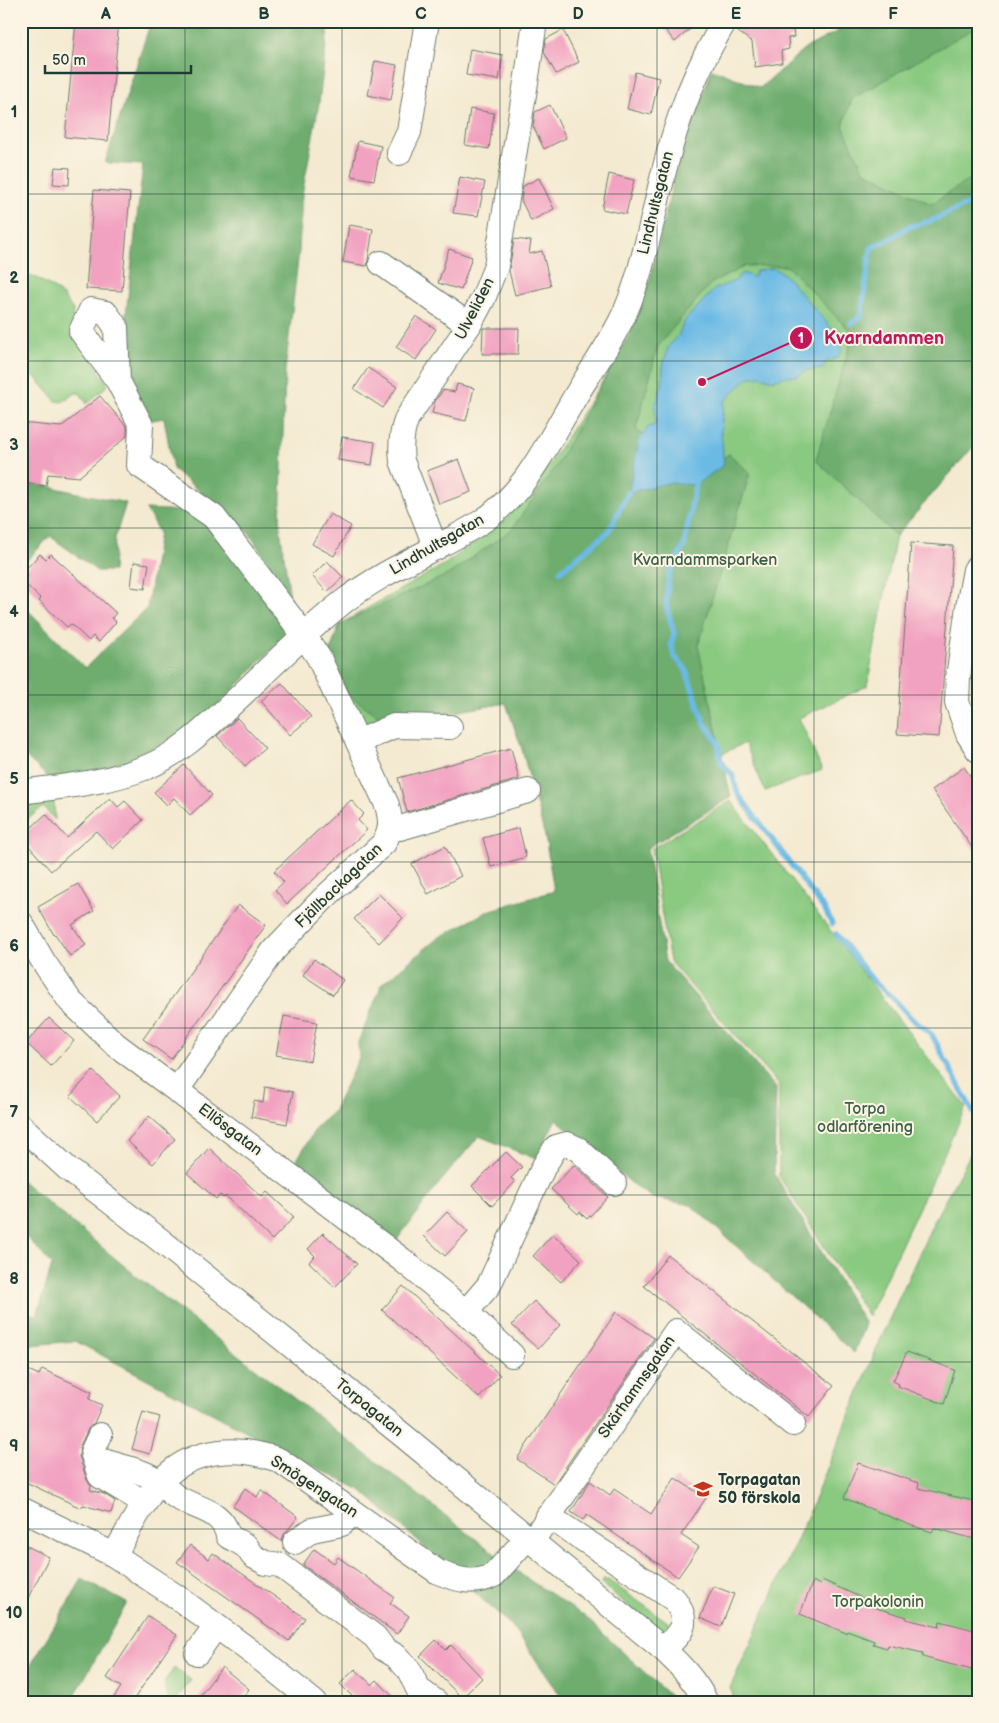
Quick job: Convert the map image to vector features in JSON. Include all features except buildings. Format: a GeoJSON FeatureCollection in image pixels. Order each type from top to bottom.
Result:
{"type":"FeatureCollection","features":[{"type":"Feature","properties":{"kind":"street"},"geometry":{"type":"LineString","coordinates":[[398,152],[409,132],[428,21]]}},
{"type":"Feature","properties":{"kind":"street","name":"Ulveliden"},"geometry":{"type":"LineString","coordinates":[[436,548],[402,461],[401,433],[407,418],[469,325],[483,299],[496,266],[535,21]]}},
{"type":"Feature","properties":{"kind":"street","name":"Lindhultsgatan"},"geometry":{"type":"LineString","coordinates":[[21,792],[96,782],[149,766],[180,748],[211,724],[304,635],[345,601],[382,577],[480,523],[508,500],[523,482],[613,337],[627,308],[638,277],[673,135],[684,103],[695,78],[726,21]]}},
{"type":"Feature","properties":{"kind":"street"},"geometry":{"type":"LineString","coordinates":[[381,263],[469,325]]}},
{"type":"Feature","properties":{"kind":"street","name":"Fjällbackagatan"},"geometry":{"type":"LineString","coordinates":[[118,381],[141,426],[138,465],[214,516],[304,635],[319,658],[387,805],[391,820],[389,835],[384,843],[323,899],[274,950],[177,1090]]}},
{"type":"Feature","properties":{"kind":"street"},"geometry":{"type":"LineString","coordinates":[[978,566],[975,570],[968,607],[958,678],[958,702],[968,734],[978,750]]}},
{"type":"Feature","properties":{"kind":"street"},"geometry":{"type":"LineString","coordinates":[[358,742],[394,726],[450,726]]}},
{"type":"Feature","properties":{"kind":"street"},"geometry":{"type":"LineString","coordinates":[[391,827],[400,828],[528,791]]}},
{"type":"Feature","properties":{"kind":"street","name":"Ellösgatan"},"geometry":{"type":"LineString","coordinates":[[21,923],[42,961],[70,1001],[116,1044],[394,1253],[466,1312],[512,1355]]}},
{"type":"Feature","properties":{"kind":"street","name":"Torpagatan"},"geometry":{"type":"LineString","coordinates":[[21,1126],[68,1169],[160,1240],[663,1649],[688,1672],[706,1702]]}},
{"type":"Feature","properties":{"kind":"street"},"geometry":{"type":"LineString","coordinates":[[466,1312],[489,1285],[544,1166],[556,1147],[567,1144],[578,1149],[614,1183]]}},
{"type":"Feature","properties":{"kind":"street","name":"Skärhamnsgatan"},"geometry":{"type":"LineString","coordinates":[[529,1540],[548,1516],[676,1331],[793,1424]]}},
{"type":"Feature","properties":{"kind":"street"},"geometry":{"type":"LineString","coordinates":[[100,1435],[92,1452],[102,1468],[145,1503]]}},
{"type":"Feature","properties":{"kind":"street","name":"Smögengatan"},"geometry":{"type":"LineString","coordinates":[[114,1555],[145,1503],[164,1477],[189,1460],[212,1452],[237,1451],[260,1453],[279,1460],[438,1572],[461,1580],[474,1582],[494,1575],[529,1540]]}},
{"type":"Feature","properties":{"kind":"street"},"geometry":{"type":"LineString","coordinates":[[102,1468],[151,1476],[174,1496],[214,1514],[226,1526],[228,1536],[246,1546],[253,1556],[266,1562],[280,1565],[375,1637],[384,1649],[396,1656],[409,1670],[418,1689],[436,1702]]}},
{"type":"Feature","properties":{"kind":"street"},"geometry":{"type":"LineString","coordinates":[[21,1509],[114,1555],[177,1597],[257,1656],[314,1702]]}},
{"type":"Feature","properties":{"kind":"street"},"geometry":{"type":"LineString","coordinates":[[295,1542],[312,1530],[342,1524],[352,1512]]}},
{"type":"Feature","properties":{"kind":"street"},"geometry":{"type":"LineString","coordinates":[[548,1516],[675,1600],[682,1610],[684,1624],[679,1636],[663,1649]]}},
{"type":"Feature","properties":{"kind":"street"},"geometry":{"type":"LineString","coordinates":[[197,1653],[216,1626]]}},
{"type":"Feature","properties":{"kind":"green space"},"geometry":{"type":"Polygon","coordinates":[[[151,21],[329,21],[319,103],[302,195],[299,251],[285,371],[280,528],[291,604],[250,534],[173,469],[164,418],[147,421],[122,349],[143,165],[105,163],[151,21]]]}},
{"type":"Feature","properties":{"kind":"green space","name":"Kvarndammsparken"},"geometry":{"type":"Polygon","coordinates":[[[857,21],[978,21],[978,441],[896,536],[867,686],[799,718],[822,770],[765,791],[745,743],[545,836],[522,749],[506,703],[389,723],[363,731],[329,654],[340,624],[445,564],[505,521],[551,462],[602,382],[630,333],[649,283],[712,69],[760,88],[806,48],[857,21]]]}},
{"type":"Feature","properties":{"kind":"green space"},"geometry":{"type":"Polygon","coordinates":[[[857,21],[978,21],[978,26],[852,99],[843,126],[863,170],[931,204],[978,174],[978,441],[896,536],[816,460],[853,334],[787,266],[745,266],[710,284],[658,346],[636,429],[688,483],[729,454],[750,473],[698,646],[731,797],[647,848],[665,961],[776,1088],[774,1173],[865,1324],[854,1353],[691,1205],[653,1198],[636,1187],[556,1119],[536,1159],[479,1136],[437,1186],[393,1245],[292,1168],[317,1126],[333,1112],[359,1058],[358,1042],[382,984],[438,938],[488,911],[554,891],[545,836],[522,749],[506,703],[389,723],[347,694],[329,654],[340,624],[449,574],[511,530],[556,466],[630,333],[649,283],[676,169],[712,69],[760,88],[806,48],[857,21]]]}},
{"type":"Feature","properties":{"kind":"green space"},"geometry":{"type":"Polygon","coordinates":[[[32,275],[55,289],[64,297],[73,310],[72,325],[108,385],[87,404],[80,393],[76,393],[62,402],[56,401],[21,361],[22,298],[27,278],[32,275]]]}},
{"type":"Feature","properties":{"kind":"green space"},"geometry":{"type":"Polygon","coordinates":[[[21,483],[46,486],[126,503],[115,538],[113,571],[97,571],[50,536],[21,567],[21,483]]]}},
{"type":"Feature","properties":{"kind":"green space"},"geometry":{"type":"Polygon","coordinates":[[[146,509],[186,511],[221,526],[288,633],[204,720],[116,768],[50,779],[21,752],[21,603],[85,668],[147,608],[159,533],[146,509]]]}},
{"type":"Feature","properties":{"kind":"green space","name":"Torpa odlarförening"},"geometry":{"type":"Polygon","coordinates":[[[731,801],[966,1107],[868,1316],[779,1176],[779,1085],[670,962],[651,849],[731,801]]]}},
{"type":"Feature","properties":{"kind":"green space"},"geometry":{"type":"Polygon","coordinates":[[[54,802],[55,820],[43,807],[21,824],[21,806],[54,802]]]}},
{"type":"Feature","properties":{"kind":"green space","name":"Torpakolonin"},"geometry":{"type":"Polygon","coordinates":[[[978,1140],[978,1702],[736,1702],[730,1688],[805,1522],[884,1331],[935,1219],[978,1140]]]}},
{"type":"Feature","properties":{"kind":"green space"},"geometry":{"type":"Polygon","coordinates":[[[21,1180],[140,1279],[526,1578],[584,1616],[671,1697],[674,1702],[565,1702],[513,1627],[362,1491],[75,1341],[21,1346],[21,1312],[37,1315],[52,1265],[21,1231],[21,1180]]]}},
{"type":"Feature","properties":{"kind":"green space"},"geometry":{"type":"Polygon","coordinates":[[[82,1579],[127,1603],[71,1702],[21,1702],[21,1674],[25,1675],[82,1579]]]}},
{"type":"Feature","properties":{"kind":"green space"},"geometry":{"type":"Polygon","coordinates":[[[603,1580],[608,1580],[672,1625],[665,1632],[657,1630],[601,1583],[603,1580]]]}},
{"type":"Feature","properties":{"kind":"green space"},"geometry":{"type":"Polygon","coordinates":[[[174,1668],[191,1680],[175,1702],[169,1702],[164,1683],[174,1668]]]}},
{"type":"Feature","properties":{"kind":"water"},"geometry":{"type":"Polygon","coordinates":[[[773,268],[784,274],[839,337],[841,353],[836,358],[827,361],[822,369],[807,370],[798,376],[786,376],[774,380],[760,376],[747,378],[724,402],[721,431],[724,465],[695,485],[668,483],[628,493],[639,440],[647,428],[656,424],[655,407],[662,385],[663,366],[668,347],[678,336],[685,320],[715,289],[735,281],[742,273],[754,277],[756,271],[773,268]]]}},
{"type":"Feature","properties":{"kind":"waterway"},"geometry":{"type":"LineString","coordinates":[[851,324],[861,316],[871,248],[908,227],[931,221],[966,205],[978,204]]}},
{"type":"Feature","properties":{"kind":"waterway"},"geometry":{"type":"LineString","coordinates":[[695,485],[684,546],[669,574],[666,604],[674,634],[671,644],[674,656],[685,668],[704,722],[718,742],[721,763],[732,774],[738,794],[825,910],[832,924]]}},
{"type":"Feature","properties":{"kind":"waterway"},"geometry":{"type":"LineString","coordinates":[[560,571],[608,532],[628,493]]}},
{"type":"Feature","properties":{"kind":"waterway"},"geometry":{"type":"LineString","coordinates":[[836,934],[874,982],[893,998],[911,1018],[932,1035],[973,1112]]}},
{"type":"Feature","properties":{"kind":"waterway"},"geometry":{"type":"LineString","coordinates":[[972,1143],[978,1134]]}},
{"type":"Feature","properties":{"kind":"place","name":"Kvarndammen"},"geometry":{"type":"Point","coordinates":[702,382]}},
{"type":"Feature","properties":{"kind":"place","name":"Torpagatan 50 förskola"},"geometry":{"type":"Point","coordinates":[703,1489]}}]}
